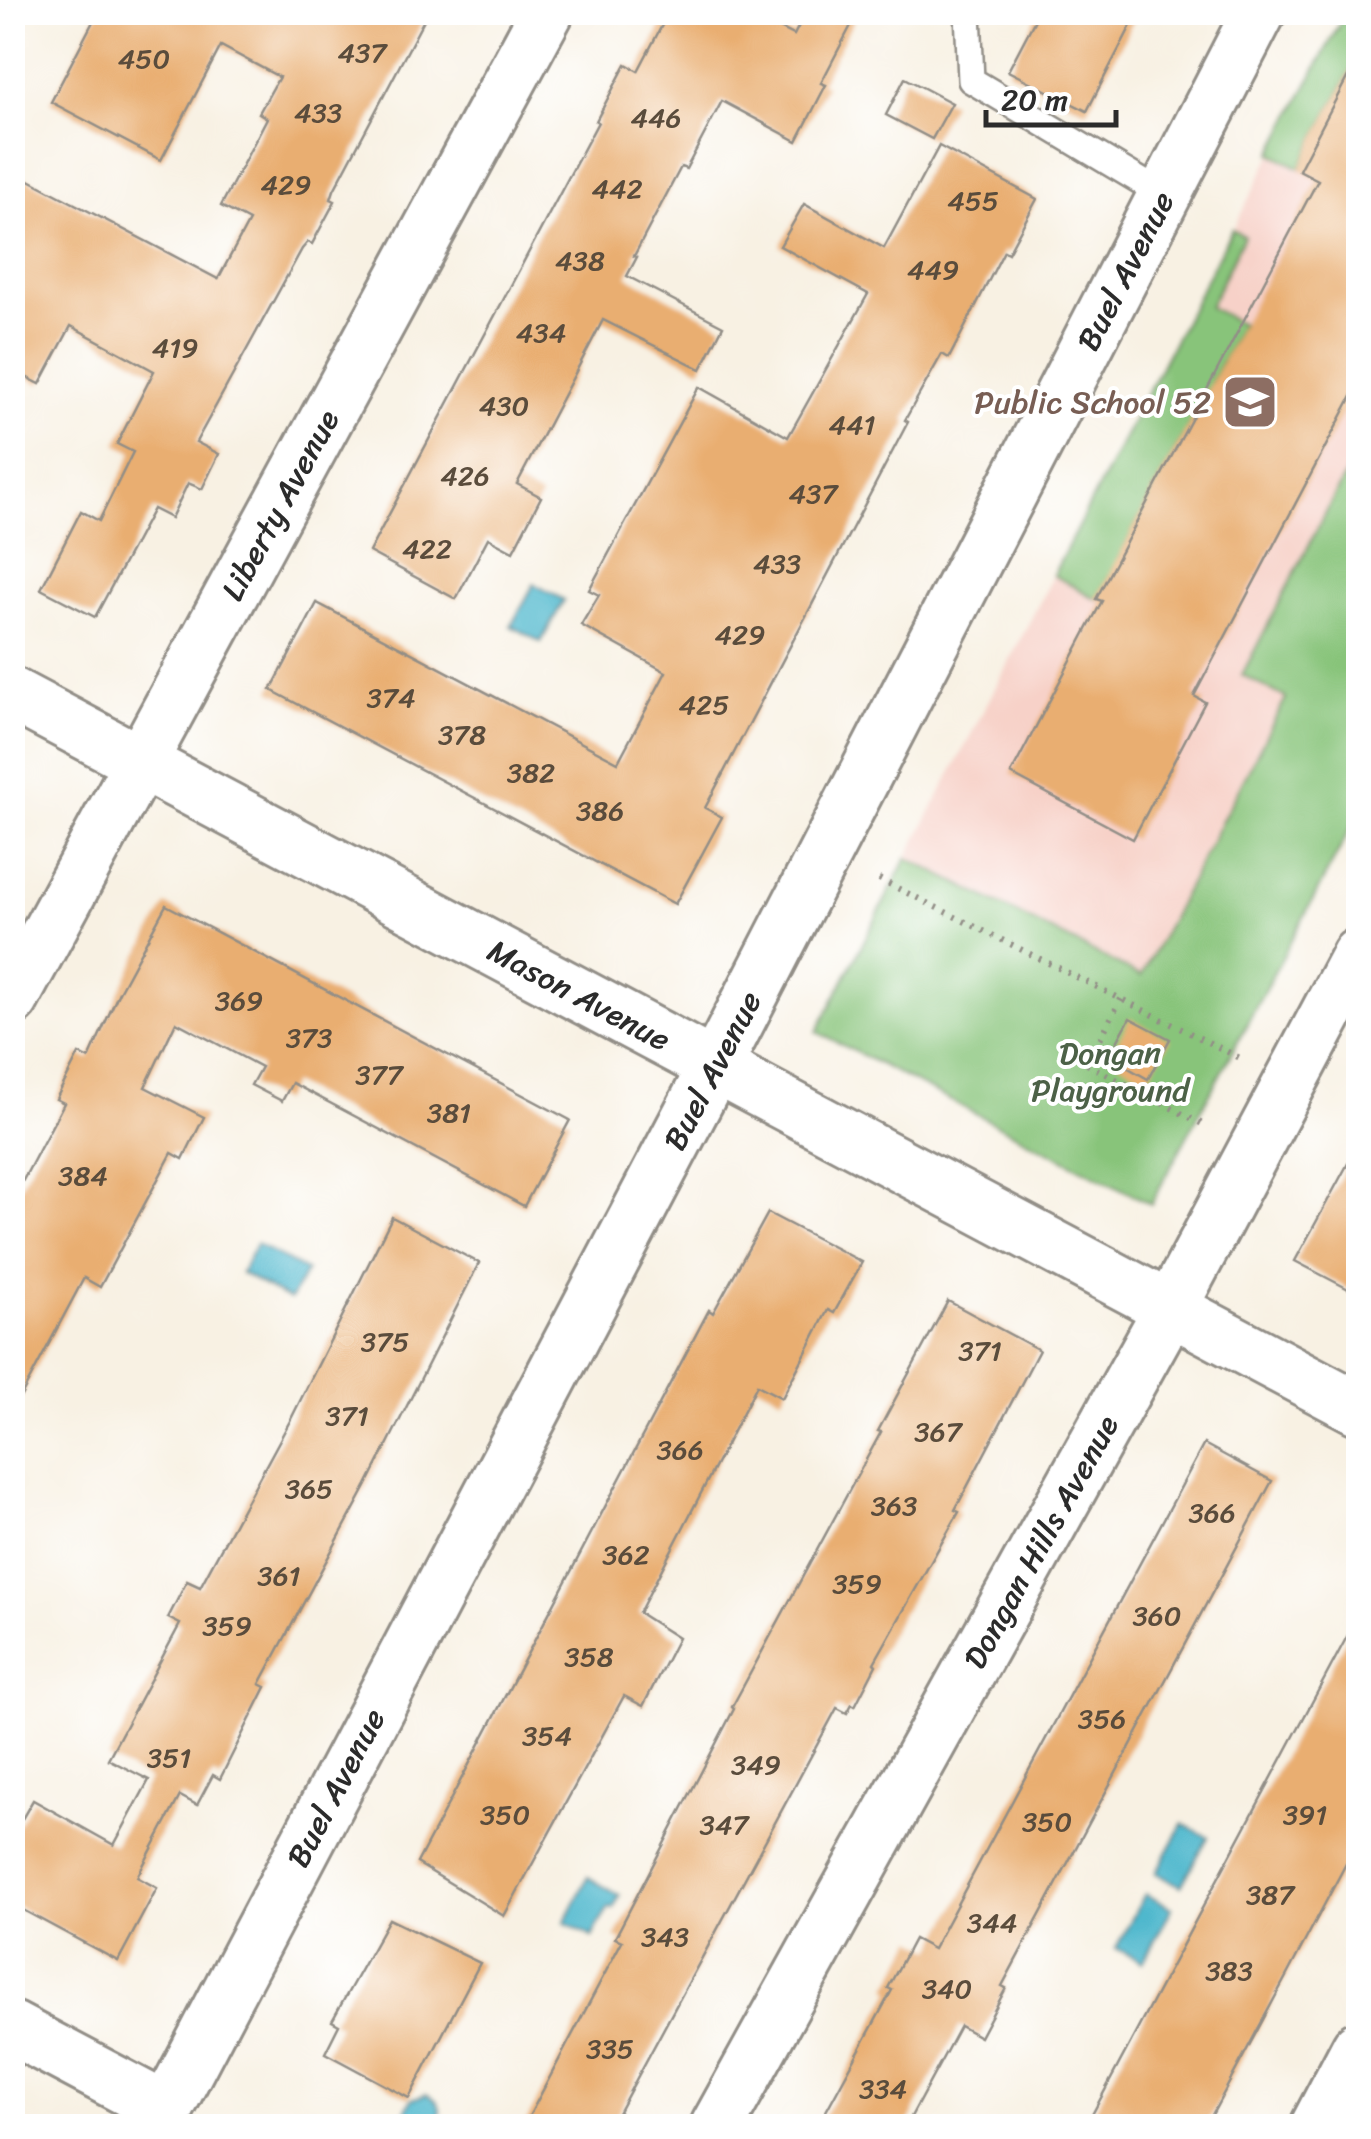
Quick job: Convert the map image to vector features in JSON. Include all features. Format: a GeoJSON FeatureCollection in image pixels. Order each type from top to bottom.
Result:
{"type":"FeatureCollection","features":[{"type":"Feature","properties":{"kind":"street","name":"Liberty Avenue"},"geometry":{"type":"LineString","coordinates":[[12,999],[548,12]]}},
{"type":"Feature","properties":{"kind":"street","name":"Buel Avenue"},"geometry":{"type":"LineString","coordinates":[[162,2118],[715,1066],[1258,12]]}},
{"type":"Feature","properties":{"kind":"street","name":"Mason Avenue"},"geometry":{"type":"LineString","coordinates":[[12,694],[1358,1408]]}},
{"type":"Feature","properties":{"kind":"street","name":"Dongan Hills Avenue"},"geometry":{"type":"LineString","coordinates":[[718,2126],[1171,1308],[1358,954]]}},
{"type":"Feature","properties":{"kind":"street"},"geometry":{"type":"LineString","coordinates":[[12,2028],[162,2118]]}},
{"type":"Feature","properties":{"kind":"street"},"geometry":{"type":"LineString","coordinates":[[1317,2126],[1358,2048]]}},
{"type":"Feature","properties":{"kind":"lane"},"geometry":{"type":"LineString","coordinates":[[968,12],[971,80],[1164,195]]}},
{"type":"Feature","properties":{"kind":"path"},"geometry":{"type":"LineString","coordinates":[[879,879],[1244,1060]]}},
{"type":"Feature","properties":{"kind":"path"},"geometry":{"type":"LineString","coordinates":[[1121,999],[1088,1064],[1208,1127]]}},
{"type":"Feature","properties":{"kind":"shaded area","name":"Public School 52"},"geometry":{"type":"Polygon","coordinates":[[[1345,13],[1358,13],[1358,815],[1202,858],[1141,976],[907,858],[1345,13]]]}},
{"type":"Feature","properties":{"kind":"green space"},"geometry":{"type":"Polygon","coordinates":[[[1345,13],[1358,13],[1358,57],[1300,168],[1272,153],[1345,13]]]}},
{"type":"Feature","properties":{"kind":"green space"},"geometry":{"type":"Polygon","coordinates":[[[1232,229],[1244,236],[1209,307],[1242,324],[1097,599],[1053,575],[1232,229]]]}},
{"type":"Feature","properties":{"kind":"green space","name":"Dongan Playground"},"geometry":{"type":"Polygon","coordinates":[[[1358,450],[1358,815],[1151,1204],[817,1032],[907,858],[1141,976],[1286,698],[1242,675],[1358,450]]]}},
{"type":"Feature","properties":{"kind":"water"},"geometry":{"type":"Polygon","coordinates":[[[534,584],[564,600],[541,642],[511,626],[534,584]]]}},
{"type":"Feature","properties":{"kind":"water"},"geometry":{"type":"Polygon","coordinates":[[[256,1244],[306,1271],[290,1300],[241,1273],[256,1244]]]}},
{"type":"Feature","properties":{"kind":"water"},"geometry":{"type":"Polygon","coordinates":[[[1183,1824],[1208,1837],[1181,1886],[1156,1873],[1183,1824]]]}},
{"type":"Feature","properties":{"kind":"water"},"geometry":{"type":"Polygon","coordinates":[[[588,1877],[620,1896],[592,1937],[565,1922],[588,1877]]]}},
{"type":"Feature","properties":{"kind":"water"},"geometry":{"type":"Polygon","coordinates":[[[1145,1894],[1172,1908],[1143,1962],[1116,1948],[1145,1894]]]}},
{"type":"Feature","properties":{"kind":"water"},"geometry":{"type":"Polygon","coordinates":[[[426,2094],[440,2107],[436,2126],[397,2126],[412,2099],[426,2094]]]}},
{"type":"Feature","properties":{"kind":"building"},"geometry":{"type":"Polygon","coordinates":[[[98,12],[428,12],[334,190],[331,199],[335,201],[312,244],[308,242],[302,249],[196,442],[219,454],[202,489],[188,483],[171,518],[153,509],[95,617],[41,589],[81,511],[99,521],[133,452],[117,444],[154,371],[71,326],[40,384],[12,370],[12,171],[218,279],[249,221],[221,206],[267,118],[259,113],[279,77],[221,46],[161,160],[51,102],[98,12]]]}},
{"type":"Feature","properties":{"kind":"building"},"geometry":{"type":"Polygon","coordinates":[[[669,12],[748,12],[794,35],[806,12],[858,12],[821,83],[826,85],[797,141],[722,101],[686,169],[681,167],[634,256],[637,257],[627,276],[723,326],[701,369],[603,320],[517,484],[541,497],[513,551],[488,538],[456,599],[369,552],[626,64],[638,71],[669,12]]]}},
{"type":"Feature","properties":{"kind":"building"},"geometry":{"type":"Polygon","coordinates":[[[1039,12],[1138,12],[1087,111],[1008,71],[1039,12]]]}},
{"type":"Feature","properties":{"kind":"building"},"geometry":{"type":"Polygon","coordinates":[[[1358,57],[1358,385],[1194,696],[1205,702],[1133,839],[1011,774],[1102,601],[1096,599],[1318,180],[1299,170],[1358,57]]]}},
{"type":"Feature","properties":{"kind":"building"},"geometry":{"type":"Polygon","coordinates":[[[905,78],[952,103],[932,139],[886,115],[905,78]]]}},
{"type":"Feature","properties":{"kind":"building"},"geometry":{"type":"Polygon","coordinates":[[[939,146],[1037,199],[1008,253],[1004,251],[949,358],[942,354],[905,420],[908,422],[705,808],[722,817],[675,904],[271,690],[317,603],[618,762],[666,672],[581,625],[599,595],[589,590],[699,387],[788,437],[868,294],[780,246],[804,204],[884,248],[939,146]]]}},
{"type":"Feature","properties":{"kind":"building"},"geometry":{"type":"Polygon","coordinates":[[[166,905],[570,1120],[524,1206],[292,1083],[282,1101],[251,1085],[261,1067],[176,1022],[145,1087],[204,1117],[183,1159],[172,1153],[100,1287],[84,1278],[12,1413],[12,1201],[64,1103],[56,1099],[79,1054],[89,1059],[119,992],[166,905]]]}},
{"type":"Feature","properties":{"kind":"building"},"geometry":{"type":"Polygon","coordinates":[[[1130,1018],[1170,1039],[1148,1079],[1109,1057],[1130,1018]]]}},
{"type":"Feature","properties":{"kind":"building"},"geometry":{"type":"Polygon","coordinates":[[[1358,1145],[1358,1294],[1295,1261],[1358,1145]]]}},
{"type":"Feature","properties":{"kind":"building"},"geometry":{"type":"Polygon","coordinates":[[[768,1213],[862,1262],[834,1313],[828,1310],[782,1398],[757,1385],[639,1613],[678,1638],[643,1706],[624,1696],[504,1916],[417,1863],[709,1310],[713,1313],[768,1213]]]}},
{"type":"Feature","properties":{"kind":"building"},"geometry":{"type":"Polygon","coordinates":[[[392,1217],[479,1263],[367,1485],[260,1684],[266,1687],[220,1779],[213,1775],[197,1805],[180,1796],[137,1877],[157,1888],[118,1961],[12,1904],[12,1836],[33,1800],[114,1845],[149,1780],[108,1759],[180,1624],[168,1618],[187,1581],[200,1587],[291,1419],[392,1217]]]}},
{"type":"Feature","properties":{"kind":"building"},"geometry":{"type":"Polygon","coordinates":[[[948,1301],[1039,1350],[955,1510],[959,1512],[874,1663],[855,1706],[852,1704],[847,1713],[837,1708],[611,2126],[524,2126],[622,1941],[615,1938],[732,1707],[948,1301]]]}},
{"type":"Feature","properties":{"kind":"building"},"geometry":{"type":"Polygon","coordinates":[[[1204,1444],[1272,1481],[1002,1986],[1006,1988],[980,2037],[960,2026],[906,2126],[818,2126],[892,1990],[888,1988],[914,1939],[933,1949],[1204,1444]]]}},
{"type":"Feature","properties":{"kind":"building"},"geometry":{"type":"Polygon","coordinates":[[[1358,1616],[1358,1841],[1288,1973],[1206,2126],[1086,2126],[1358,1616]]]}},
{"type":"Feature","properties":{"kind":"building"},"geometry":{"type":"Polygon","coordinates":[[[389,1919],[480,1963],[409,2098],[325,2053],[339,2025],[332,2021],[389,1919]]]}},
{"type":"Feature","properties":{"kind":"place","name":"Public School 52"},"geometry":{"type":"Point","coordinates":[1250,402]}}]}
